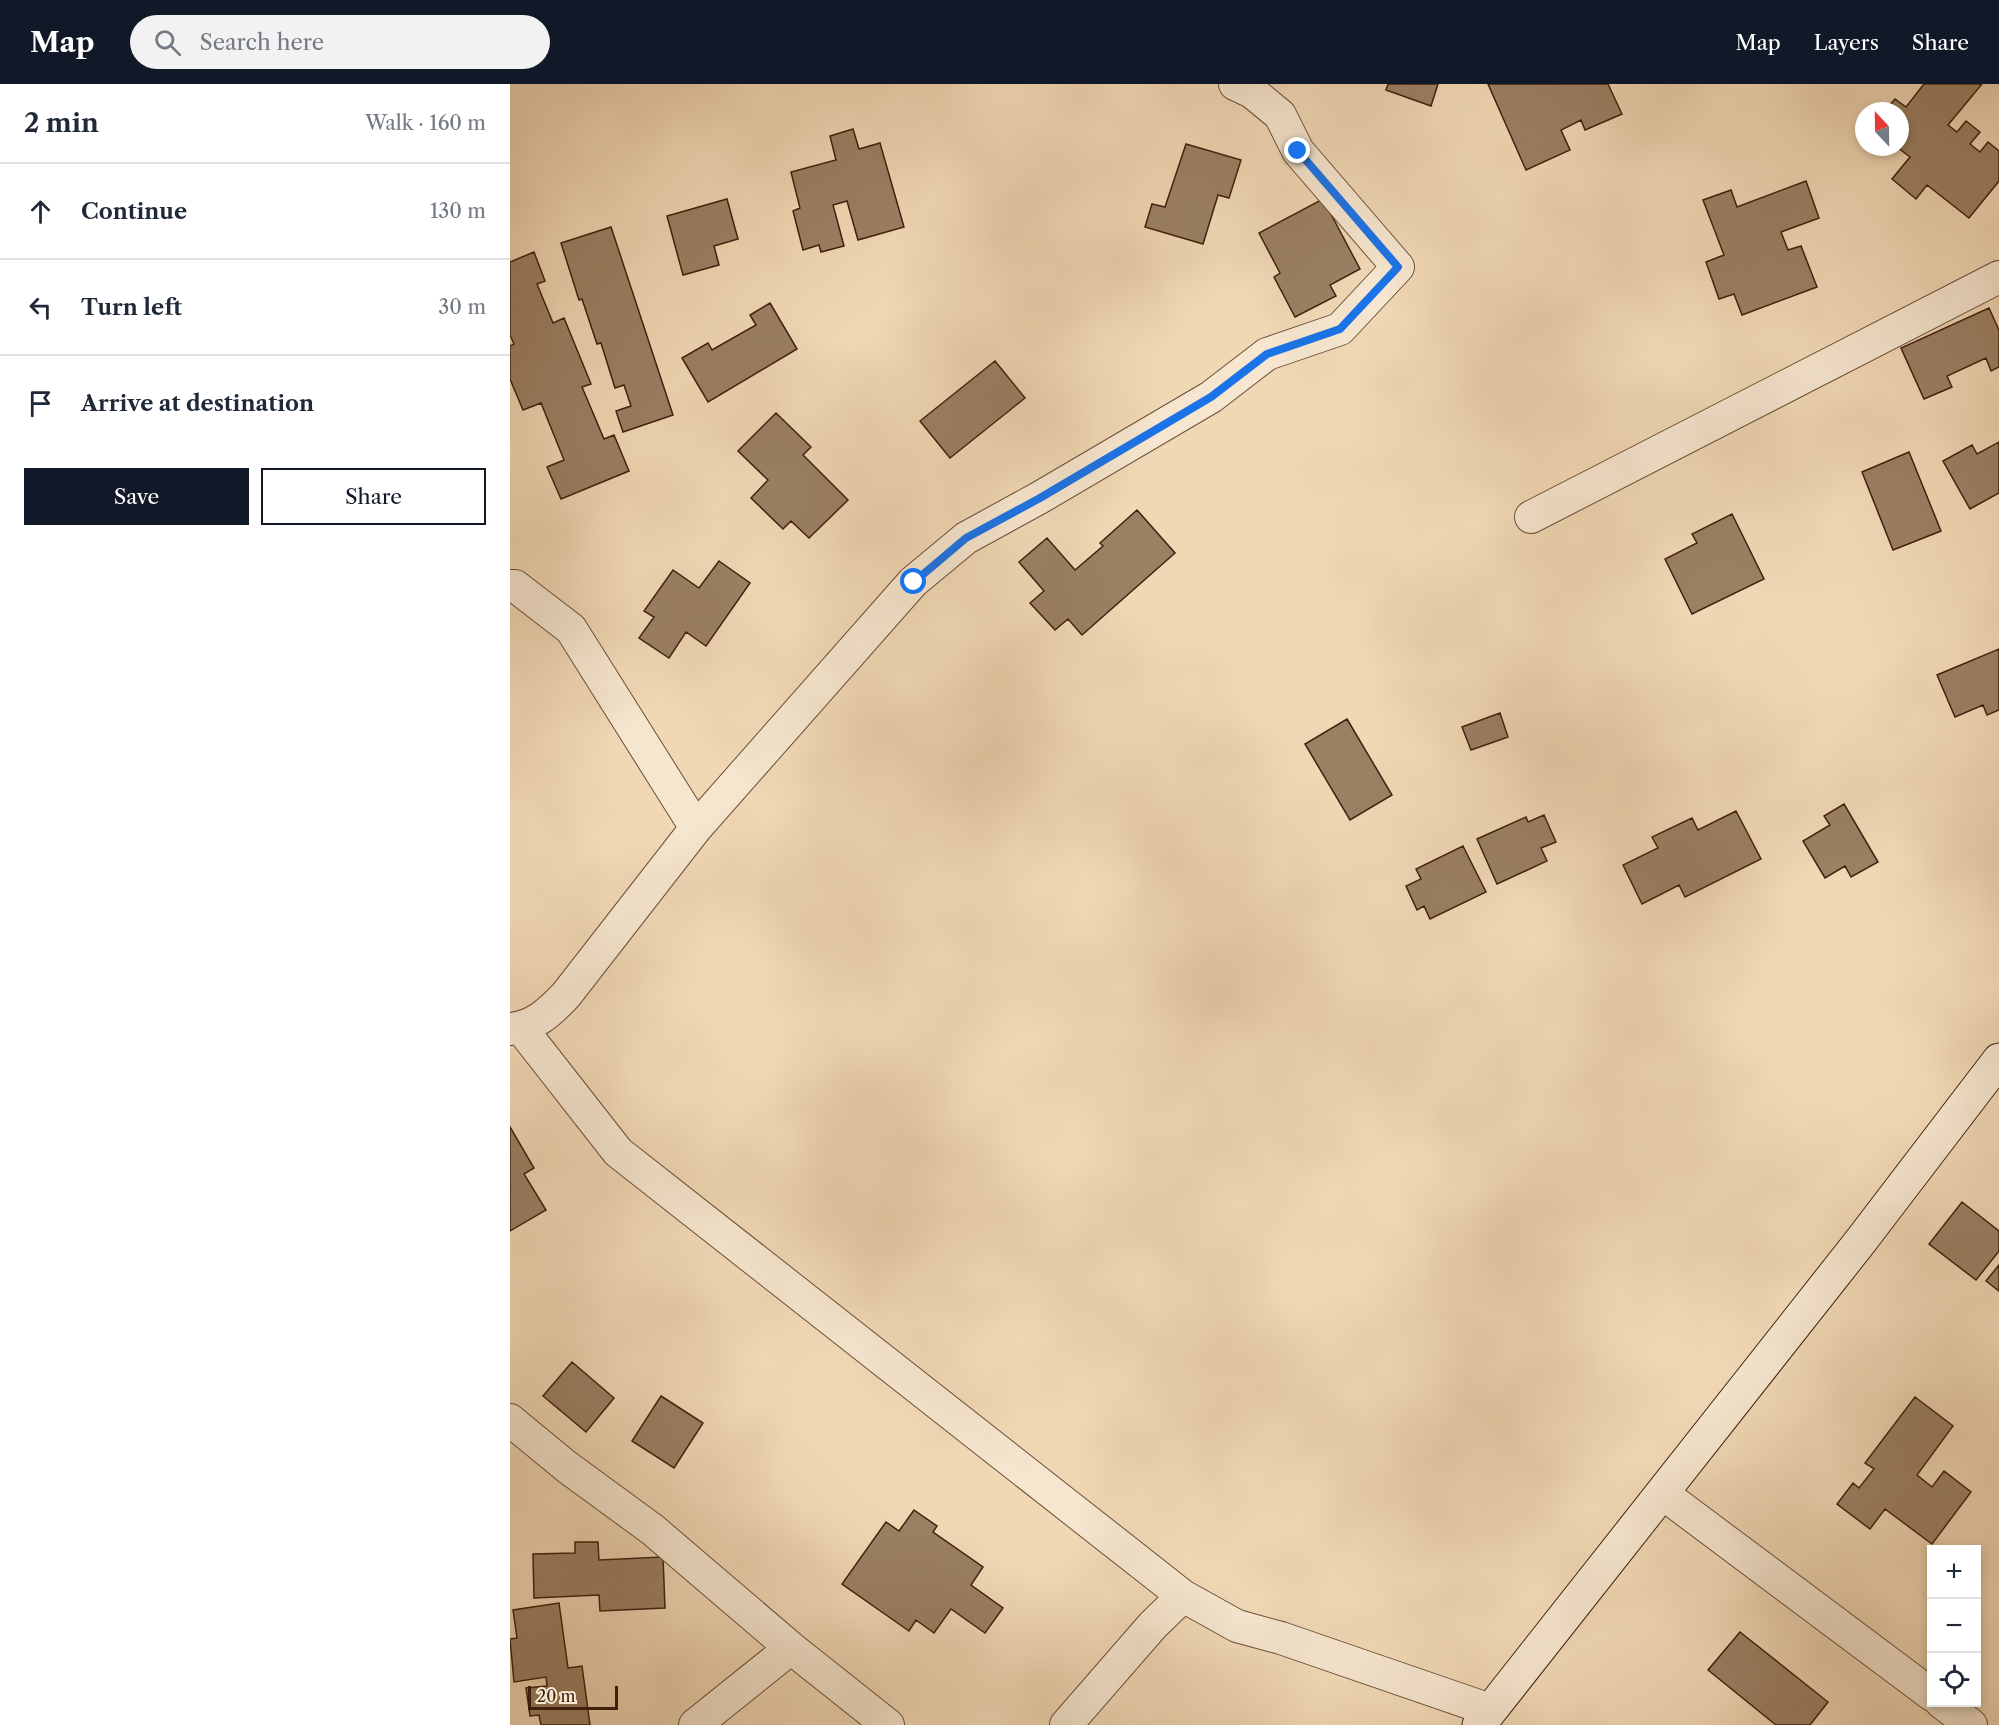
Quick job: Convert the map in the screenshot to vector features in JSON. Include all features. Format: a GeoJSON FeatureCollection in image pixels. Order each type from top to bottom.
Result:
{"type":"FeatureCollection","features":[{"type":"Feature","properties":{"kind":"street"},"geometry":{"type":"LineString","coordinates":[[1235,84],[1252,92],[1281,115],[1298,151],[1398,267],[1340,329],[1267,354],[1211,397],[1040,498],[966,538],[914,582],[696,828],[566,995],[547,1015],[516,1029],[618,1152],[1183,1596],[1237,1626],[1281,1638],[1485,1718],[1860,1242],[1999,1060]]}},
{"type":"Feature","properties":{"kind":"street"},"geometry":{"type":"LineString","coordinates":[[1531,517],[1999,277]]}},
{"type":"Feature","properties":{"kind":"street"},"geometry":{"type":"LineString","coordinates":[[510,586],[515,586],[571,629],[696,828]]}},
{"type":"Feature","properties":{"kind":"street"},"geometry":{"type":"LineString","coordinates":[[510,1420],[567,1467],[653,1530],[791,1648],[888,1725]]}},
{"type":"Feature","properties":{"kind":"street"},"geometry":{"type":"LineString","coordinates":[[1662,1493],[1927,1691]]}},
{"type":"Feature","properties":{"kind":"street"},"geometry":{"type":"LineString","coordinates":[[1066,1725],[1153,1625],[1183,1596]]}},
{"type":"Feature","properties":{"kind":"street"},"geometry":{"type":"LineString","coordinates":[[695,1725],[791,1648]]}},
{"type":"Feature","properties":{"kind":"street"},"geometry":{"type":"LineString","coordinates":[[1948,1707],[1971,1725]]}},
{"type":"Feature","properties":{"kind":"building"},"geometry":{"type":"Polygon","coordinates":[[[1388,84],[1438,84],[1431,106],[1386,90],[1388,84]]]}},
{"type":"Feature","properties":{"kind":"building"},"geometry":{"type":"Polygon","coordinates":[[[1488,84],[1608,84],[1622,114],[1585,130],[1581,120],[1561,130],[1570,150],[1526,170],[1488,84]]]}},
{"type":"Feature","properties":{"kind":"building"},"geometry":{"type":"Polygon","coordinates":[[[1924,84],[1982,84],[1948,125],[1957,132],[1966,121],[1980,132],[1970,144],[1980,152],[1988,142],[1999,151],[1999,181],[1969,218],[1927,185],[1916,199],[1892,179],[1910,157],[1909,103],[1924,84]]]}},
{"type":"Feature","properties":{"kind":"building"},"geometry":{"type":"Polygon","coordinates":[[[853,129],[859,149],[880,143],[904,227],[858,240],[847,201],[833,205],[844,246],[821,252],[819,245],[803,250],[793,211],[800,208],[791,172],[836,160],[830,136],[853,129]]]}},
{"type":"Feature","properties":{"kind":"building"},"geometry":{"type":"Polygon","coordinates":[[[1186,144],[1241,160],[1229,198],[1218,195],[1203,244],[1145,227],[1152,204],[1165,207],[1186,144]]]}},
{"type":"Feature","properties":{"kind":"building"},"geometry":{"type":"Polygon","coordinates":[[[1806,181],[1819,218],[1781,232],[1788,250],[1801,246],[1817,287],[1742,315],[1734,294],[1719,299],[1706,262],[1724,255],[1703,200],[1731,190],[1737,207],[1806,181]]]}},
{"type":"Feature","properties":{"kind":"building"},"geometry":{"type":"Polygon","coordinates":[[[727,199],[738,239],[714,246],[719,265],[683,275],[667,216],[727,199]]]}},
{"type":"Feature","properties":{"kind":"building"},"geometry":{"type":"Polygon","coordinates":[[[1323,199],[1360,269],[1330,285],[1336,296],[1295,317],[1274,277],[1280,273],[1259,233],[1323,199]]]}},
{"type":"Feature","properties":{"kind":"building"},"geometry":{"type":"Polygon","coordinates":[[[611,227],[673,415],[623,432],[616,411],[631,406],[624,385],[615,388],[601,343],[597,344],[582,299],[579,300],[561,243],[611,227]]]}},
{"type":"Feature","properties":{"kind":"building"},"geometry":{"type":"Polygon","coordinates":[[[534,252],[545,281],[537,284],[553,323],[564,318],[591,384],[582,387],[604,439],[614,435],[629,471],[561,499],[547,467],[564,460],[541,403],[523,410],[510,379],[510,346],[514,344],[510,335],[510,262],[534,252]]]}},
{"type":"Feature","properties":{"kind":"building"},"geometry":{"type":"Polygon","coordinates":[[[770,303],[797,349],[708,402],[682,358],[708,343],[712,350],[756,325],[750,315],[770,303]]]}},
{"type":"Feature","properties":{"kind":"building"},"geometry":{"type":"Polygon","coordinates":[[[1989,308],[1999,330],[1999,367],[1991,371],[1986,358],[1947,376],[1952,387],[1924,399],[1901,348],[1989,308]]]}},
{"type":"Feature","properties":{"kind":"building"},"geometry":{"type":"Polygon","coordinates":[[[995,361],[1025,398],[950,458],[920,421],[995,361]]]}},
{"type":"Feature","properties":{"kind":"building"},"geometry":{"type":"Polygon","coordinates":[[[776,413],[811,447],[803,455],[848,500],[809,538],[791,521],[783,529],[751,498],[768,480],[738,451],[776,413]]]}},
{"type":"Feature","properties":{"kind":"building"},"geometry":{"type":"Polygon","coordinates":[[[1999,442],[1999,493],[1970,509],[1943,461],[1972,445],[1977,454],[1999,442]]]}},
{"type":"Feature","properties":{"kind":"building"},"geometry":{"type":"Polygon","coordinates":[[[1909,452],[1941,531],[1893,550],[1862,472],[1909,452]]]}},
{"type":"Feature","properties":{"kind":"building"},"geometry":{"type":"Polygon","coordinates":[[[1137,510],[1175,553],[1082,635],[1068,619],[1055,630],[1030,603],[1044,591],[1019,562],[1047,538],[1075,570],[1103,546],[1100,543],[1137,510]]]}},
{"type":"Feature","properties":{"kind":"building"},"geometry":{"type":"Polygon","coordinates":[[[1732,514],[1764,579],[1692,614],[1665,559],[1697,543],[1692,534],[1732,514]]]}},
{"type":"Feature","properties":{"kind":"building"},"geometry":{"type":"Polygon","coordinates":[[[719,561],[750,583],[706,646],[686,632],[669,658],[639,638],[654,617],[644,611],[673,570],[699,588],[719,561]]]}},
{"type":"Feature","properties":{"kind":"building"},"geometry":{"type":"Polygon","coordinates":[[[1999,649],[1999,710],[1987,715],[1983,705],[1955,717],[1937,675],[1999,649]]]}},
{"type":"Feature","properties":{"kind":"building"},"geometry":{"type":"Polygon","coordinates":[[[1500,713],[1508,737],[1471,750],[1462,727],[1500,713]]]}},
{"type":"Feature","properties":{"kind":"building"},"geometry":{"type":"Polygon","coordinates":[[[1347,719],[1392,795],[1350,820],[1305,744],[1347,719]]]}},
{"type":"Feature","properties":{"kind":"building"},"geometry":{"type":"Polygon","coordinates":[[[1844,804],[1878,862],[1851,877],[1845,866],[1825,878],[1803,841],[1830,825],[1824,816],[1844,804]]]}},
{"type":"Feature","properties":{"kind":"building"},"geometry":{"type":"Polygon","coordinates":[[[1736,811],[1761,859],[1685,897],[1679,885],[1642,904],[1623,865],[1658,848],[1652,837],[1692,818],[1698,830],[1736,811]]]}},
{"type":"Feature","properties":{"kind":"building"},"geometry":{"type":"Polygon","coordinates":[[[1544,815],[1556,842],[1541,848],[1547,861],[1497,884],[1477,839],[1526,817],[1528,822],[1544,815]]]}},
{"type":"Feature","properties":{"kind":"building"},"geometry":{"type":"Polygon","coordinates":[[[1463,846],[1486,892],[1430,919],[1424,906],[1417,910],[1406,886],[1421,879],[1416,869],[1463,846]]]}},
{"type":"Feature","properties":{"kind":"building"},"geometry":{"type":"Polygon","coordinates":[[[510,1127],[534,1168],[524,1174],[546,1210],[510,1231],[510,1127]]]}},
{"type":"Feature","properties":{"kind":"building"},"geometry":{"type":"Polygon","coordinates":[[[1962,1202],[1999,1231],[1999,1251],[1976,1280],[1929,1244],[1962,1202]]]}},
{"type":"Feature","properties":{"kind":"building"},"geometry":{"type":"Polygon","coordinates":[[[1999,1265],[1999,1291],[1986,1281],[1999,1265]]]}},
{"type":"Feature","properties":{"kind":"building"},"geometry":{"type":"Polygon","coordinates":[[[572,1362],[614,1398],[586,1432],[543,1396],[572,1362]]]}},
{"type":"Feature","properties":{"kind":"building"},"geometry":{"type":"Polygon","coordinates":[[[661,1396],[703,1423],[674,1468],[632,1441],[661,1396]]]}},
{"type":"Feature","properties":{"kind":"building"},"geometry":{"type":"Polygon","coordinates":[[[1915,1397],[1953,1426],[1917,1475],[1932,1487],[1944,1471],[1971,1492],[1932,1544],[1885,1509],[1870,1529],[1837,1504],[1853,1483],[1859,1488],[1874,1469],[1865,1463],[1915,1397]]]}},
{"type":"Feature","properties":{"kind":"building"},"geometry":{"type":"Polygon","coordinates":[[[914,1510],[937,1526],[933,1532],[983,1567],[971,1585],[1003,1608],[985,1633],[951,1609],[934,1633],[916,1620],[909,1631],[842,1584],[886,1522],[899,1531],[914,1510]]]}},
{"type":"Feature","properties":{"kind":"building"},"geometry":{"type":"Polygon","coordinates":[[[575,1542],[598,1542],[599,1560],[663,1557],[665,1608],[600,1611],[599,1595],[534,1598],[533,1554],[575,1553],[575,1542]]]}},
{"type":"Feature","properties":{"kind":"building"},"geometry":{"type":"Polygon","coordinates":[[[559,1603],[568,1668],[582,1666],[590,1725],[541,1725],[539,1715],[530,1716],[526,1688],[547,1686],[546,1677],[514,1682],[510,1639],[517,1638],[513,1610],[559,1603]]]}},
{"type":"Feature","properties":{"kind":"building"},"geometry":{"type":"Polygon","coordinates":[[[1740,1632],[1828,1702],[1810,1725],[1776,1725],[1708,1670],[1740,1632]]]}},
{"type":"Feature","properties":{"kind":"route"},"geometry":{"type":"LineString","coordinates":[[914,582],[966,538],[1040,498],[1211,397],[1267,354],[1340,329],[1398,267],[1298,151]]}}]}
